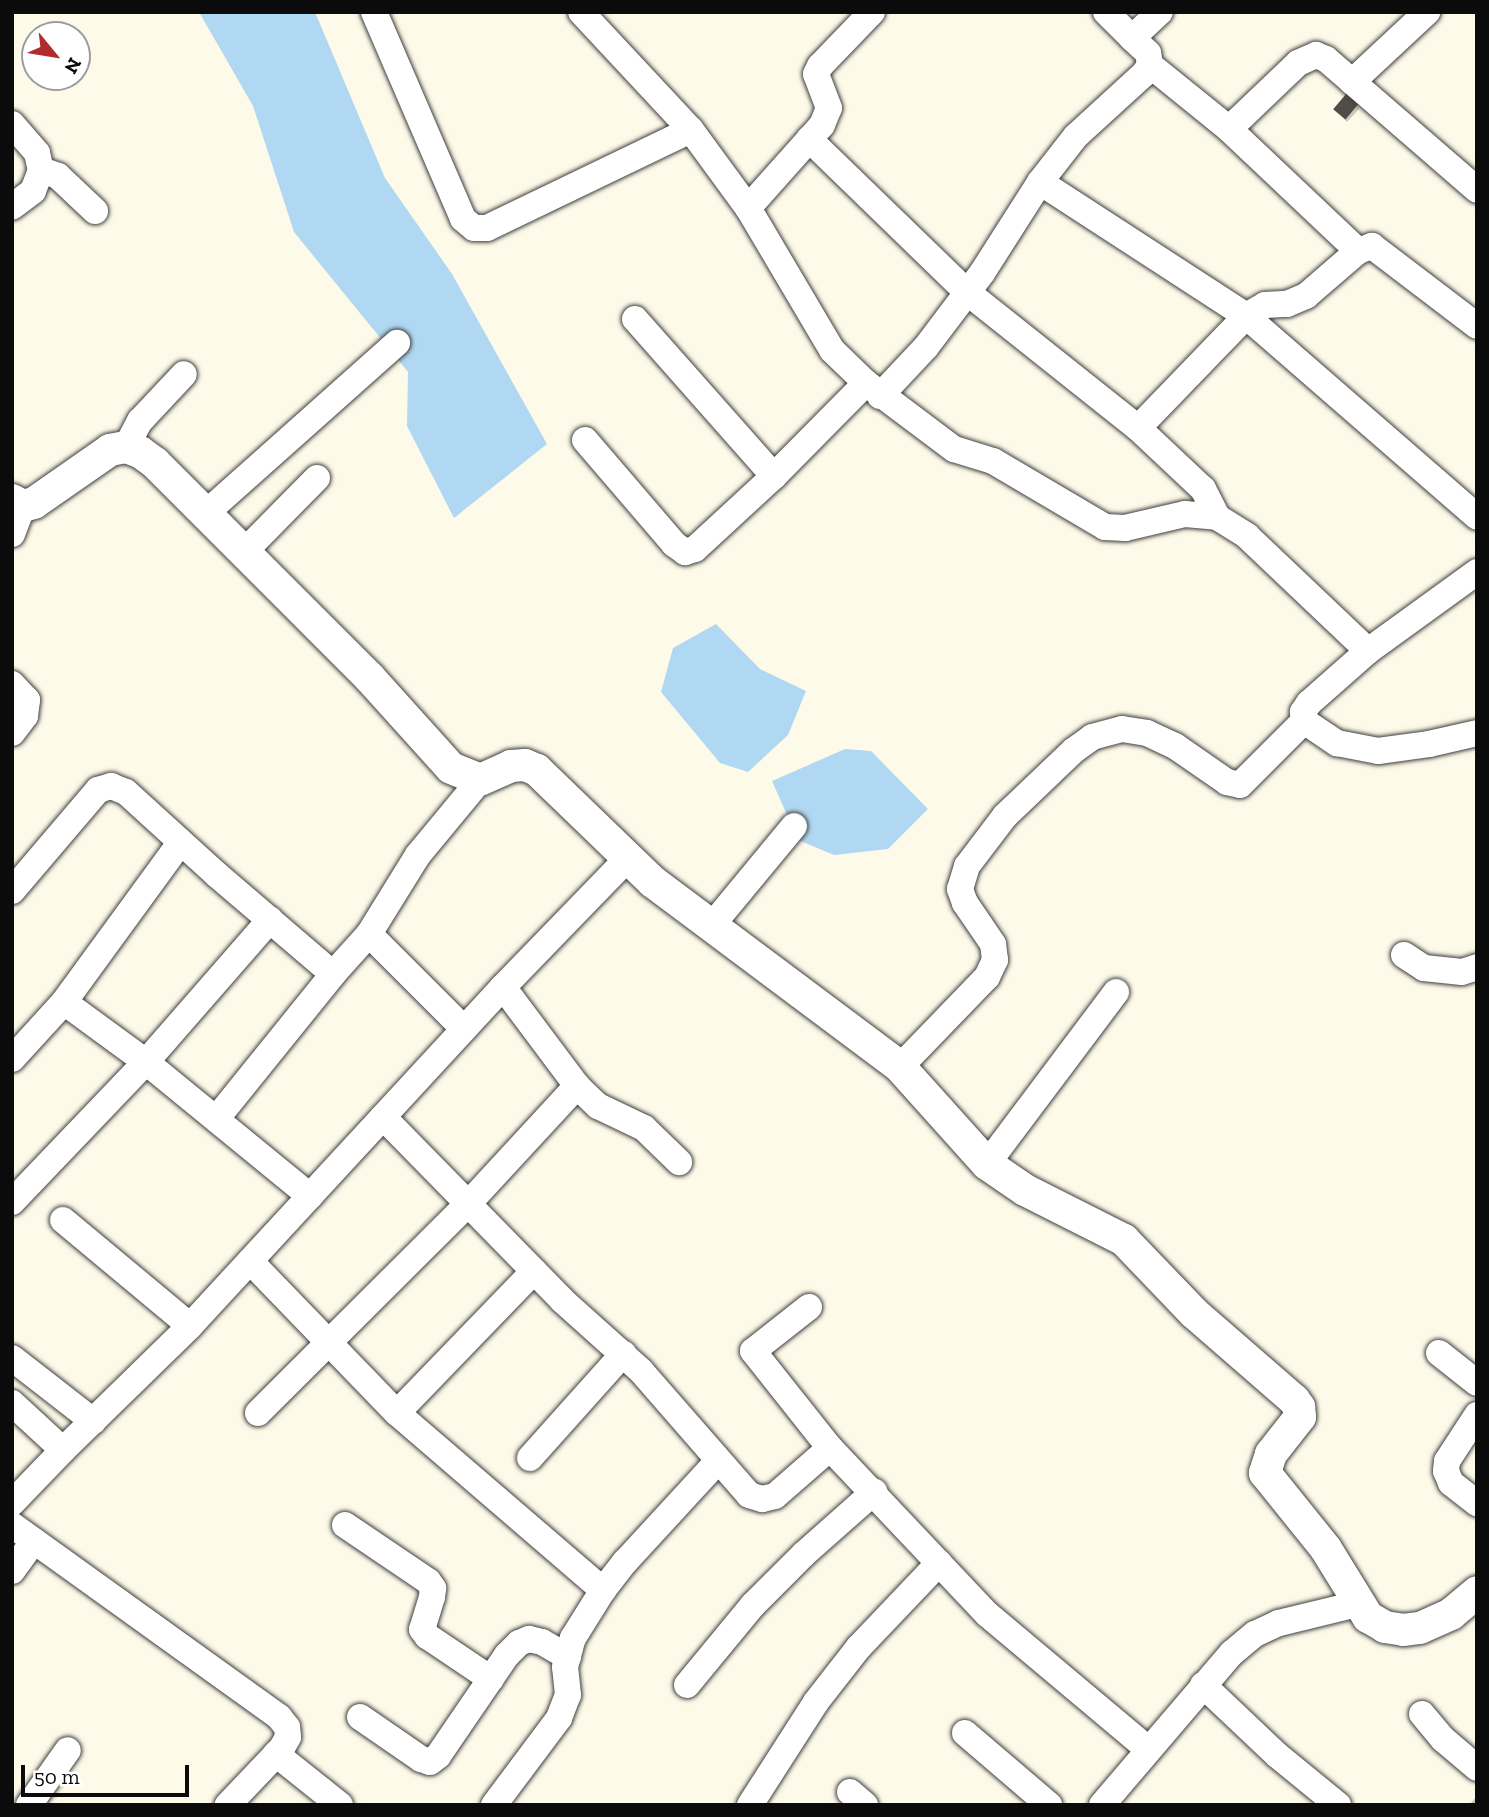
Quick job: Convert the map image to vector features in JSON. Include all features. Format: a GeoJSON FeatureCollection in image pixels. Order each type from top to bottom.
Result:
{"type":"FeatureCollection","features":[{"type":"Feature","properties":{"kind":"street"},"geometry":{"type":"LineString","coordinates":[[374,12],[463,219],[474,228],[487,228],[691,130]]}},
{"type":"Feature","properties":{"kind":"street"},"geometry":{"type":"LineString","coordinates":[[581,12],[691,130],[748,208],[832,350],[873,390],[954,449],[993,461],[1105,527],[1125,528],[1185,514],[1217,517],[1247,536],[1368,651]]}},
{"type":"Feature","properties":{"kind":"street"},"geometry":{"type":"LineString","coordinates":[[748,208],[822,125],[829,108],[817,83],[816,74],[820,66],[872,12]]}},
{"type":"Feature","properties":{"kind":"street"},"geometry":{"type":"LineString","coordinates":[[1106,12],[1148,52],[1150,65],[1229,129],[1358,251]]}},
{"type":"Feature","properties":{"kind":"street"},"geometry":{"type":"LineString","coordinates":[[1132,38],[1160,12]]}},
{"type":"Feature","properties":{"kind":"street"},"geometry":{"type":"LineString","coordinates":[[1352,82],[1427,12]]}},
{"type":"Feature","properties":{"kind":"street"},"geometry":{"type":"LineString","coordinates":[[1229,129],[1307,57],[1315,55],[1326,59],[1477,190]]}},
{"type":"Feature","properties":{"kind":"street"},"geometry":{"type":"LineString","coordinates":[[585,440],[674,544],[685,552],[695,549],[774,476],[926,347],[967,292],[1040,182],[1076,136],[1150,65]]}},
{"type":"Feature","properties":{"kind":"street"},"geometry":{"type":"LineString","coordinates":[[12,124],[37,153],[41,170],[33,191],[12,207]]}},
{"type":"Feature","properties":{"kind":"street"},"geometry":{"type":"LineString","coordinates":[[809,139],[967,292],[1138,428],[1203,489],[1217,517]]}},
{"type":"Feature","properties":{"kind":"street"},"geometry":{"type":"LineString","coordinates":[[41,170],[58,176],[96,211]]}},
{"type":"Feature","properties":{"kind":"street"},"geometry":{"type":"LineString","coordinates":[[1040,182],[1246,316],[1477,517]]}},
{"type":"Feature","properties":{"kind":"street"},"geometry":{"type":"LineString","coordinates":[[1138,428],[1246,316],[1265,306],[1287,304],[1306,296],[1358,251],[1372,246],[1386,254],[1477,326]]}},
{"type":"Feature","properties":{"kind":"street"},"geometry":{"type":"LineString","coordinates":[[635,318],[774,476]]}},
{"type":"Feature","properties":{"kind":"street"},"geometry":{"type":"LineString","coordinates":[[206,513],[397,343]]}},
{"type":"Feature","properties":{"kind":"street"},"geometry":{"type":"LineString","coordinates":[[127,447],[140,421],[184,374]]}},
{"type":"Feature","properties":{"kind":"street"},"geometry":{"type":"LineString","coordinates":[[16,513],[110,450],[127,447],[155,463],[369,677],[452,768],[480,779]]}},
{"type":"Feature","properties":{"kind":"street"},"geometry":{"type":"LineString","coordinates":[[244,552],[317,478]]}},
{"type":"Feature","properties":{"kind":"street"},"geometry":{"type":"LineString","coordinates":[[1304,722],[1303,712],[1309,703],[1368,651],[1477,572]]}},
{"type":"Feature","properties":{"kind":"street"},"geometry":{"type":"LineString","coordinates":[[12,684],[27,700],[25,716],[12,733]]}},
{"type":"Feature","properties":{"kind":"street"},"geometry":{"type":"LineString","coordinates":[[1304,722],[1336,743],[1378,751],[1429,744],[1477,733]]}},
{"type":"Feature","properties":{"kind":"street"},"geometry":{"type":"LineString","coordinates":[[900,1067],[987,977],[995,960],[993,944],[965,903],[960,889],[967,866],[1005,816],[1073,751],[1093,737],[1122,729],[1147,733],[1175,746],[1227,782],[1240,785],[1304,722]]}},
{"type":"Feature","properties":{"kind":"street"},"geometry":{"type":"LineString","coordinates":[[217,1118],[333,974],[369,934],[418,855],[480,779],[511,766],[525,765],[537,770],[653,882],[713,924],[900,1067],[987,1164],[1025,1190],[1124,1240],[1194,1313],[1294,1400],[1299,1407],[1300,1417],[1271,1454],[1265,1473],[1326,1549],[1357,1604],[1368,1617],[1385,1627],[1403,1630],[1420,1628],[1451,1614],[1477,1592]]}},
{"type":"Feature","properties":{"kind":"street"},"geometry":{"type":"LineString","coordinates":[[12,891],[98,790],[111,786],[126,792],[180,843],[333,974]]}},
{"type":"Feature","properties":{"kind":"street"},"geometry":{"type":"LineString","coordinates":[[713,924],[794,826]]}},
{"type":"Feature","properties":{"kind":"street"},"geometry":{"type":"LineString","coordinates":[[12,1059],[64,1002],[180,843]]}},
{"type":"Feature","properties":{"kind":"street"},"geometry":{"type":"LineString","coordinates":[[12,1503],[190,1326],[503,987],[628,859]]}},
{"type":"Feature","properties":{"kind":"street"},"geometry":{"type":"LineString","coordinates":[[12,1202],[146,1062],[270,920]]}},
{"type":"Feature","properties":{"kind":"street"},"geometry":{"type":"LineString","coordinates":[[369,934],[464,1029]]}},
{"type":"Feature","properties":{"kind":"street"},"geometry":{"type":"LineString","coordinates":[[1404,955],[1424,968],[1462,972],[1477,967]]}},
{"type":"Feature","properties":{"kind":"street"},"geometry":{"type":"LineString","coordinates":[[503,987],[577,1086],[598,1106],[644,1128],[679,1162]]}},
{"type":"Feature","properties":{"kind":"street"},"geometry":{"type":"LineString","coordinates":[[987,1164],[1116,992]]}},
{"type":"Feature","properties":{"kind":"street"},"geometry":{"type":"LineString","coordinates":[[64,1002],[146,1062],[310,1196]]}},
{"type":"Feature","properties":{"kind":"street"},"geometry":{"type":"LineString","coordinates":[[258,1413],[468,1203],[577,1086]]}},
{"type":"Feature","properties":{"kind":"street"},"geometry":{"type":"LineString","coordinates":[[383,1117],[534,1270],[641,1371],[749,1495],[762,1499],[775,1496],[830,1448]]}},
{"type":"Feature","properties":{"kind":"street"},"geometry":{"type":"LineString","coordinates":[[63,1220],[190,1326]]}},
{"type":"Feature","properties":{"kind":"street"},"geometry":{"type":"LineString","coordinates":[[250,1261],[327,1344],[397,1413],[603,1590]]}},
{"type":"Feature","properties":{"kind":"street"},"geometry":{"type":"LineString","coordinates":[[397,1413],[534,1270]]}},
{"type":"Feature","properties":{"kind":"street"},"geometry":{"type":"LineString","coordinates":[[809,1307],[753,1351],[830,1448],[987,1615],[1148,1749]]}},
{"type":"Feature","properties":{"kind":"street"},"geometry":{"type":"LineString","coordinates":[[1439,1353],[1477,1383]]}},
{"type":"Feature","properties":{"kind":"street"},"geometry":{"type":"LineString","coordinates":[[530,1458],[623,1354]]}},
{"type":"Feature","properties":{"kind":"street"},"geometry":{"type":"LineString","coordinates":[[12,1358],[93,1421]]}},
{"type":"Feature","properties":{"kind":"street"},"geometry":{"type":"LineString","coordinates":[[12,1403],[63,1450]]}},
{"type":"Feature","properties":{"kind":"street"},"geometry":{"type":"LineString","coordinates":[[1477,1415],[1447,1461],[1446,1471],[1451,1483],[1477,1503]]}},
{"type":"Feature","properties":{"kind":"street"},"geometry":{"type":"LineString","coordinates":[[494,1805],[559,1718],[568,1695],[565,1667],[573,1638],[603,1590],[625,1561],[718,1461]]}},
{"type":"Feature","properties":{"kind":"street"},"geometry":{"type":"LineString","coordinates":[[687,1685],[753,1605],[804,1554],[874,1492]]}},
{"type":"Feature","properties":{"kind":"street"},"geometry":{"type":"LineString","coordinates":[[12,1525],[279,1717],[287,1727],[288,1737],[276,1754],[228,1805]]}},
{"type":"Feature","properties":{"kind":"street"},"geometry":{"type":"LineString","coordinates":[[345,1525],[428,1581],[432,1588],[432,1597],[422,1629],[427,1636],[491,1679]]}},
{"type":"Feature","properties":{"kind":"street"},"geometry":{"type":"LineString","coordinates":[[12,1571],[34,1541]]}},
{"type":"Feature","properties":{"kind":"street"},"geometry":{"type":"LineString","coordinates":[[750,1805],[816,1702],[859,1647],[939,1563]]}},
{"type":"Feature","properties":{"kind":"street"},"geometry":{"type":"LineString","coordinates":[[1102,1805],[1203,1685],[1232,1653],[1255,1634],[1279,1623],[1357,1604]]}},
{"type":"Feature","properties":{"kind":"street"},"geometry":{"type":"LineString","coordinates":[[360,1717],[421,1759],[430,1762],[438,1756],[507,1655],[519,1643],[529,1639],[542,1642],[568,1657]]}},
{"type":"Feature","properties":{"kind":"street"},"geometry":{"type":"LineString","coordinates":[[1203,1685],[1277,1755],[1338,1805]]}},
{"type":"Feature","properties":{"kind":"street"},"geometry":{"type":"LineString","coordinates":[[1422,1714],[1443,1739],[1477,1768]]}},
{"type":"Feature","properties":{"kind":"street"},"geometry":{"type":"LineString","coordinates":[[965,1732],[1049,1805]]}},
{"type":"Feature","properties":{"kind":"street"},"geometry":{"type":"LineString","coordinates":[[29,1805],[68,1750]]}},
{"type":"Feature","properties":{"kind":"street"},"geometry":{"type":"LineString","coordinates":[[276,1754],[340,1805]]}},
{"type":"Feature","properties":{"kind":"water"},"geometry":{"type":"Polygon","coordinates":[[[199,12],[315,12],[385,178],[452,274],[547,444],[454,518],[407,426],[408,372],[294,232],[253,106],[199,12]]]}},
{"type":"Feature","properties":{"kind":"water"},"geometry":{"type":"Polygon","coordinates":[[[716,624],[760,669],[806,691],[788,735],[748,772],[720,763],[661,692],[673,648],[716,624]]]}},
{"type":"Feature","properties":{"kind":"water"},"geometry":{"type":"Polygon","coordinates":[[[845,749],[871,751],[928,809],[888,849],[834,855],[798,840],[772,781],[845,749]]]}},
{"type":"Feature","properties":{"kind":"building"},"geometry":{"type":"Polygon","coordinates":[[[1346,94],[1358,104],[1345,120],[1333,109],[1346,94]]]}}]}
